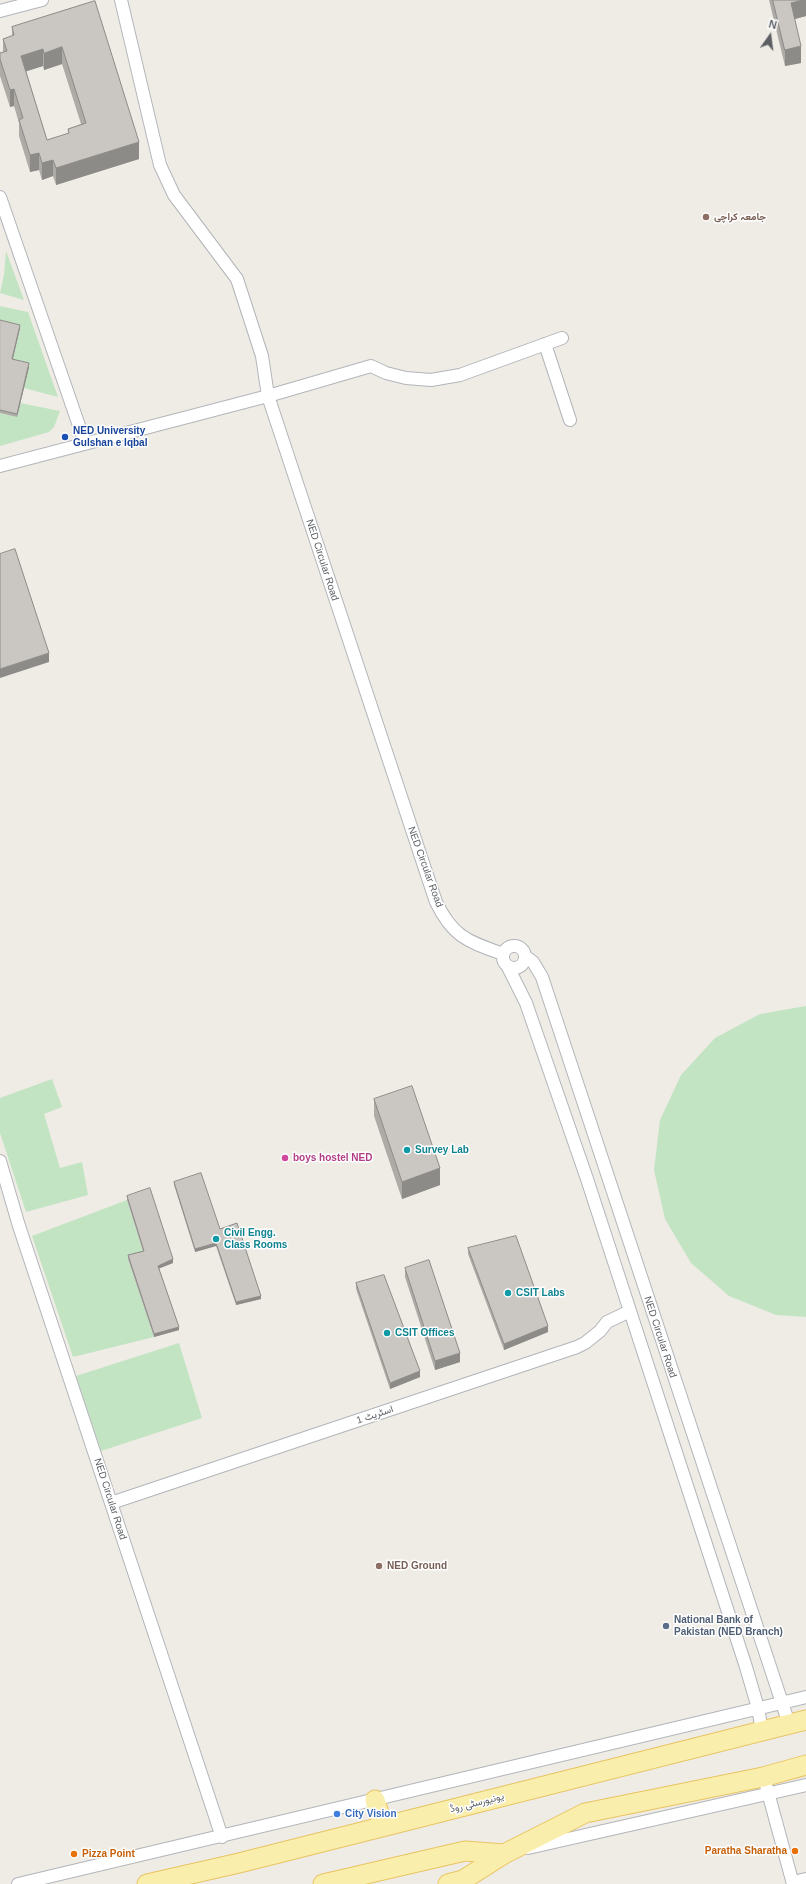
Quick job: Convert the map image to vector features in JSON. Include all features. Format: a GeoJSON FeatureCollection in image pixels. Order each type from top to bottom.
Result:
{"type":"FeatureCollection","features":[{"type":"Feature","properties":{"kind":"main road","name":"یونیورسٹی روڈ"},"geometry":{"type":"LineString","coordinates":[[147,1884],[239,1863],[797,1722]]}},
{"type":"Feature","properties":{"kind":"main road"},"geometry":{"type":"LineString","coordinates":[[448,1884],[463,1880],[504,1854],[585,1814],[766,1785],[806,1766]]}},
{"type":"Feature","properties":{"kind":"main road"},"geometry":{"type":"LineString","coordinates":[[375,1800],[382,1827]]}},
{"type":"Feature","properties":{"kind":"main road"},"geometry":{"type":"LineString","coordinates":[[323,1884],[466,1851],[504,1854]]}},
{"type":"Feature","properties":{"kind":"street"},"geometry":{"type":"LineString","coordinates":[[0,11],[42,0]]}},
{"type":"Feature","properties":{"kind":"street","name":"NED Circular Road"},"geometry":{"type":"LineString","coordinates":[[121,0],[160,165],[174,195],[237,279],[262,356],[268,396],[436,902],[451,929],[472,942],[503,954]]}},
{"type":"Feature","properties":{"kind":"street"},"geometry":{"type":"LineString","coordinates":[[0,197],[85,443]]}},
{"type":"Feature","properties":{"kind":"street"},"geometry":{"type":"LineString","coordinates":[[0,466],[85,443],[171,423],[371,366],[386,373],[406,378],[431,380],[460,374],[562,338]]}},
{"type":"Feature","properties":{"kind":"street"},"geometry":{"type":"LineString","coordinates":[[545,344],[570,420]]}},
{"type":"Feature","properties":{"kind":"street"},"geometry":{"type":"LineString","coordinates":[[514,946],[520,948],[525,956],[524,961],[517,968],[508,967],[504,963],[503,954],[506,950],[514,946]]}},
{"type":"Feature","properties":{"kind":"street","name":"NED Circular Road"},"geometry":{"type":"LineString","coordinates":[[525,956],[533,962],[542,977],[782,1702],[797,1722]]}},
{"type":"Feature","properties":{"kind":"street","name":"NED Circular Road"},"geometry":{"type":"LineString","coordinates":[[508,967],[526,1003],[630,1311],[758,1708],[762,1731]]}},
{"type":"Feature","properties":{"kind":"street","name":"NED Circular Road"},"geometry":{"type":"LineString","coordinates":[[0,1161],[19,1226],[222,1837]]}},
{"type":"Feature","properties":{"kind":"street","name":"اسٹریٹ 1"},"geometry":{"type":"LineString","coordinates":[[111,1503],[577,1347],[586,1343],[600,1331],[607,1322],[630,1311]]}},
{"type":"Feature","properties":{"kind":"street"},"geometry":{"type":"LineString","coordinates":[[18,1884],[222,1837],[806,1697]]}},
{"type":"Feature","properties":{"kind":"street"},"geometry":{"type":"LineString","coordinates":[[806,1785],[766,1785],[793,1883],[806,1880]]}},
{"type":"Feature","properties":{"kind":"green space"},"geometry":{"type":"Polygon","coordinates":[[[6,251],[24,300],[0,293],[4,275],[6,251]]]}},
{"type":"Feature","properties":{"kind":"green space"},"geometry":{"type":"Polygon","coordinates":[[[0,306],[28,312],[58,397],[24,388],[12,362],[20,328],[0,323],[0,306]]]}},
{"type":"Feature","properties":{"kind":"green space"},"geometry":{"type":"Polygon","coordinates":[[[20,403],[60,411],[54,427],[49,432],[0,446],[0,413],[17,417],[20,403]]]}},
{"type":"Feature","properties":{"kind":"green space"},"geometry":{"type":"Polygon","coordinates":[[[806,1006],[806,1317],[776,1315],[729,1296],[691,1263],[665,1219],[654,1170],[660,1120],[681,1075],[715,1038],[760,1014],[806,1006]]]}},
{"type":"Feature","properties":{"kind":"green space"},"geometry":{"type":"Polygon","coordinates":[[[52,1079],[62,1107],[44,1114],[60,1168],[82,1162],[88,1195],[26,1212],[0,1133],[0,1098],[52,1079]]]}},
{"type":"Feature","properties":{"kind":"green space"},"geometry":{"type":"Polygon","coordinates":[[[127,1200],[144,1254],[128,1259],[154,1337],[73,1357],[32,1236],[127,1200]]]}},
{"type":"Feature","properties":{"kind":"green space"},"geometry":{"type":"Polygon","coordinates":[[[179,1343],[202,1418],[101,1451],[76,1376],[179,1343]]]}},
{"type":"Feature","properties":{"kind":"building"},"geometry":{"type":"Polygon","coordinates":[[[773,0],[803,0],[791,3],[801,46],[785,50],[773,0]]]}},
{"type":"Feature","properties":{"kind":"building"},"geometry":{"type":"Polygon","coordinates":[[[95,1],[139,142],[56,168],[53,160],[42,163],[39,153],[30,155],[19,120],[23,118],[14,89],[10,90],[0,59],[0,53],[7,51],[3,39],[14,35],[12,27],[95,1]],[[62,47],[44,53],[43,49],[21,56],[47,140],[69,133],[68,129],[86,123],[62,47]]]}},
{"type":"Feature","properties":{"kind":"building"},"geometry":{"type":"Polygon","coordinates":[[[0,320],[20,325],[12,359],[29,363],[17,414],[0,410],[0,320]]]}},
{"type":"Feature","properties":{"kind":"building"},"geometry":{"type":"Polygon","coordinates":[[[15,549],[49,653],[0,669],[0,554],[15,549]]]}},
{"type":"Feature","properties":{"kind":"building","name":"Survey Lab"},"geometry":{"type":"Polygon","coordinates":[[[412,1086],[440,1168],[402,1182],[374,1099],[412,1086]]]}},
{"type":"Feature","properties":{"kind":"building","name":"Civil Engg. Class Rooms"},"geometry":{"type":"Polygon","coordinates":[[[201,1173],[220,1229],[237,1223],[261,1296],[236,1302],[216,1243],[195,1249],[174,1182],[201,1173]]]}},
{"type":"Feature","properties":{"kind":"building"},"geometry":{"type":"Polygon","coordinates":[[[150,1188],[173,1259],[158,1266],[179,1327],[154,1334],[128,1255],[144,1251],[127,1196],[150,1188]]]}},
{"type":"Feature","properties":{"kind":"building","name":"CSIT Labs"},"geometry":{"type":"Polygon","coordinates":[[[516,1236],[548,1326],[504,1344],[468,1248],[516,1236]]]}},
{"type":"Feature","properties":{"kind":"building"},"geometry":{"type":"Polygon","coordinates":[[[429,1260],[460,1353],[435,1361],[405,1268],[429,1260]]]}},
{"type":"Feature","properties":{"kind":"building","name":"CSIT Offices"},"geometry":{"type":"Polygon","coordinates":[[[384,1275],[420,1371],[390,1383],[356,1283],[384,1275]]]}},
{"type":"Feature","properties":{"kind":"place","name":"جامعہ کراچی"},"geometry":{"type":"Point","coordinates":[706,217]}},
{"type":"Feature","properties":{"kind":"place","name":"NED University Gulshan e Iqbal"},"geometry":{"type":"Point","coordinates":[65,437]}},
{"type":"Feature","properties":{"kind":"place","name":"Survey Lab"},"geometry":{"type":"Point","coordinates":[407,1150]}},
{"type":"Feature","properties":{"kind":"place","name":"boys hostel NED"},"geometry":{"type":"Point","coordinates":[285,1158]}},
{"type":"Feature","properties":{"kind":"place","name":"Civil Engg. Class Rooms"},"geometry":{"type":"Point","coordinates":[216,1239]}},
{"type":"Feature","properties":{"kind":"place","name":"CSIT Labs"},"geometry":{"type":"Point","coordinates":[508,1293]}},
{"type":"Feature","properties":{"kind":"place","name":"CSIT Offices"},"geometry":{"type":"Point","coordinates":[387,1333]}},
{"type":"Feature","properties":{"kind":"place","name":"NED Ground"},"geometry":{"type":"Point","coordinates":[379,1566]}},
{"type":"Feature","properties":{"kind":"place","name":"National Bank of Pakistan (NED Branch)"},"geometry":{"type":"Point","coordinates":[666,1626]}},
{"type":"Feature","properties":{"kind":"place","name":"City Vision"},"geometry":{"type":"Point","coordinates":[337,1814]}},
{"type":"Feature","properties":{"kind":"place","name":"Paratha Sharatha"},"geometry":{"type":"Point","coordinates":[795,1851]}},
{"type":"Feature","properties":{"kind":"place","name":"Pizza Point"},"geometry":{"type":"Point","coordinates":[74,1854]}}]}
